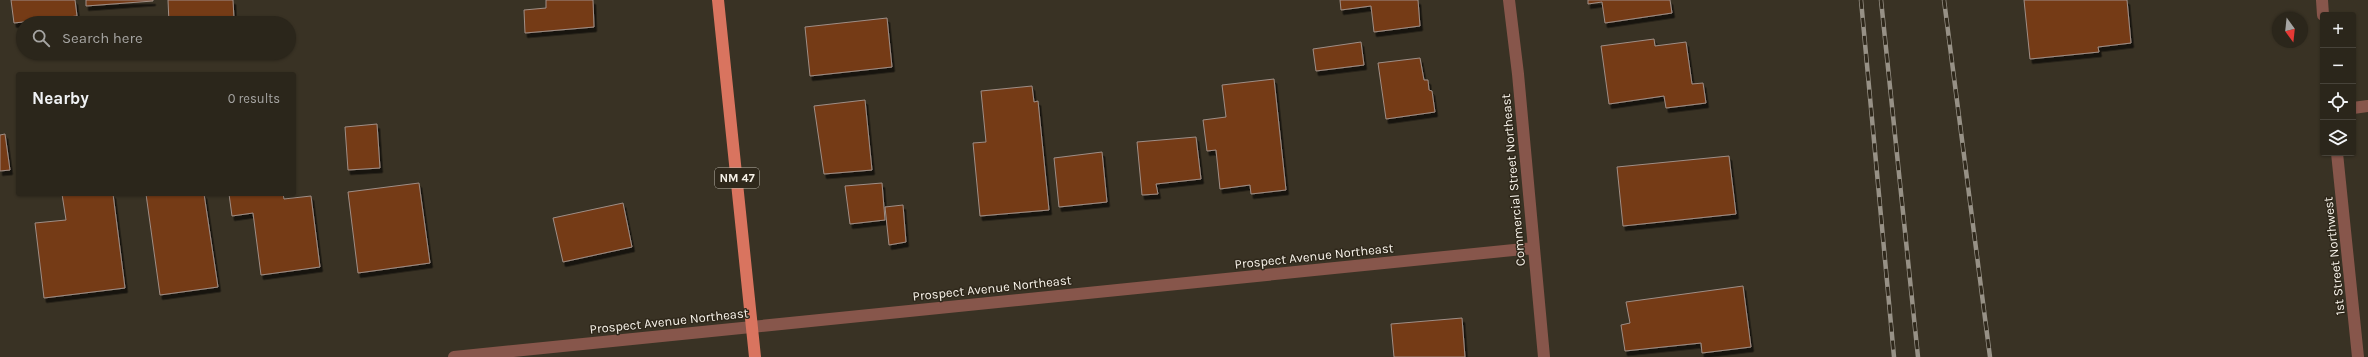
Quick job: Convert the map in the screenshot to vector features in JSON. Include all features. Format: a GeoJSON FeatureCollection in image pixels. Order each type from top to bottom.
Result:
{"type":"FeatureCollection","features":[{"type":"Feature","properties":{"kind":"main road","name":"NM 47"},"geometry":{"type":"LineString","coordinates":[[718,0],[755,357]]}},
{"type":"Feature","properties":{"kind":"street","name":"Commercial Street Northeast"},"geometry":{"type":"LineString","coordinates":[[1508,0],[1518,74],[1544,357]]}},
{"type":"Feature","properties":{"kind":"street"},"geometry":{"type":"LineString","coordinates":[[2322,0],[2324,12]]}},
{"type":"Feature","properties":{"kind":"street"},"geometry":{"type":"LineString","coordinates":[[2356,108],[2368,106]]}},
{"type":"Feature","properties":{"kind":"street","name":"1st Street Northwest"},"geometry":{"type":"LineString","coordinates":[[2338,156],[2358,357]]}},
{"type":"Feature","properties":{"kind":"street","name":"Prospect Avenue Northeast"},"geometry":{"type":"LineString","coordinates":[[454,357],[1533,248]]}},
{"type":"Feature","properties":{"kind":"building"},"geometry":{"type":"Polygon","coordinates":[[[11,0],[75,0],[77,16],[16,16],[16,23],[14,23],[11,0]]]}},
{"type":"Feature","properties":{"kind":"building"},"geometry":{"type":"Polygon","coordinates":[[[86,0],[153,0],[153,1],[86,6],[86,0]]]}},
{"type":"Feature","properties":{"kind":"building"},"geometry":{"type":"Polygon","coordinates":[[[168,0],[233,0],[234,16],[169,16],[168,0]]]}},
{"type":"Feature","properties":{"kind":"building"},"geometry":{"type":"Polygon","coordinates":[[[546,0],[593,0],[594,27],[525,33],[524,10],[546,8],[546,0]]]}},
{"type":"Feature","properties":{"kind":"building"},"geometry":{"type":"Polygon","coordinates":[[[1340,0],[1418,0],[1420,26],[1374,32],[1371,6],[1341,10],[1340,0]]]}},
{"type":"Feature","properties":{"kind":"building"},"geometry":{"type":"Polygon","coordinates":[[[1588,0],[1670,0],[1672,13],[1605,23],[1602,2],[1588,4],[1588,0]]]}},
{"type":"Feature","properties":{"kind":"building"},"geometry":{"type":"Polygon","coordinates":[[[2024,0],[2127,0],[2131,43],[2098,47],[2099,52],[2030,59],[2024,0]]]}},
{"type":"Feature","properties":{"kind":"building"},"geometry":{"type":"Polygon","coordinates":[[[887,18],[892,67],[810,76],[805,27],[887,18]]]}},
{"type":"Feature","properties":{"kind":"building"},"geometry":{"type":"Polygon","coordinates":[[[1654,39],[1655,46],[1686,42],[1692,84],[1703,83],[1706,103],[1666,108],[1664,96],[1609,104],[1601,46],[1654,39]]]}},
{"type":"Feature","properties":{"kind":"building"},"geometry":{"type":"Polygon","coordinates":[[[1361,42],[1364,65],[1316,71],[1313,49],[1361,42]]]}},
{"type":"Feature","properties":{"kind":"building"},"geometry":{"type":"Polygon","coordinates":[[[1420,58],[1424,80],[1428,80],[1429,90],[1432,91],[1435,112],[1386,119],[1378,63],[1420,58]]]}},
{"type":"Feature","properties":{"kind":"building"},"geometry":{"type":"Polygon","coordinates":[[[1274,79],[1286,190],[1251,194],[1250,185],[1220,189],[1216,150],[1207,151],[1203,120],[1226,117],[1222,85],[1274,79]]]}},
{"type":"Feature","properties":{"kind":"building"},"geometry":{"type":"Polygon","coordinates":[[[1032,86],[1034,102],[1038,101],[1049,210],[980,216],[973,143],[986,142],[981,91],[1032,86]]]}},
{"type":"Feature","properties":{"kind":"building"},"geometry":{"type":"Polygon","coordinates":[[[865,100],[872,170],[824,174],[814,106],[865,100]]]}},
{"type":"Feature","properties":{"kind":"building"},"geometry":{"type":"Polygon","coordinates":[[[377,124],[380,168],[348,170],[345,127],[377,124]]]}},
{"type":"Feature","properties":{"kind":"building"},"geometry":{"type":"Polygon","coordinates":[[[5,134],[10,170],[0,171],[0,135],[5,134]]]}},
{"type":"Feature","properties":{"kind":"building"},"geometry":{"type":"Polygon","coordinates":[[[1196,137],[1201,179],[1156,184],[1158,194],[1142,195],[1137,142],[1196,137]]]}},
{"type":"Feature","properties":{"kind":"building"},"geometry":{"type":"Polygon","coordinates":[[[1102,152],[1107,202],[1059,207],[1054,158],[1102,152]]]}},
{"type":"Feature","properties":{"kind":"building"},"geometry":{"type":"Polygon","coordinates":[[[1729,156],[1736,214],[1623,226],[1617,167],[1729,156]]]}},
{"type":"Feature","properties":{"kind":"building"},"geometry":{"type":"Polygon","coordinates":[[[419,183],[430,263],[358,273],[348,192],[419,183]]]}},
{"type":"Feature","properties":{"kind":"building"},"geometry":{"type":"Polygon","coordinates":[[[882,183],[885,220],[850,224],[845,186],[882,183]]]}},
{"type":"Feature","properties":{"kind":"building"},"geometry":{"type":"Polygon","coordinates":[[[62,196],[113,196],[125,288],[44,298],[35,223],[66,220],[62,196]]]}},
{"type":"Feature","properties":{"kind":"building"},"geometry":{"type":"Polygon","coordinates":[[[146,196],[204,196],[218,287],[160,295],[146,196]]]}},
{"type":"Feature","properties":{"kind":"building"},"geometry":{"type":"Polygon","coordinates":[[[229,196],[283,196],[284,199],[311,196],[320,267],[261,275],[253,213],[232,216],[229,196]]]}},
{"type":"Feature","properties":{"kind":"building"},"geometry":{"type":"Polygon","coordinates":[[[623,203],[632,247],[563,262],[553,218],[623,203]]]}},
{"type":"Feature","properties":{"kind":"building"},"geometry":{"type":"Polygon","coordinates":[[[903,205],[906,242],[889,245],[885,207],[903,205]]]}},
{"type":"Feature","properties":{"kind":"building"},"geometry":{"type":"Polygon","coordinates":[[[1743,286],[1751,347],[1702,353],[1701,343],[1625,351],[1621,325],[1630,323],[1626,302],[1743,286]]]}},
{"type":"Feature","properties":{"kind":"building"},"geometry":{"type":"Polygon","coordinates":[[[1462,318],[1465,357],[1394,357],[1391,324],[1462,318]]]}},
{"type":"Feature","properties":{"kind":"railway"},"geometry":{"type":"LineString","coordinates":[[1861,0],[1894,357]]}},
{"type":"Feature","properties":{"kind":"railway"},"geometry":{"type":"LineString","coordinates":[[1881,0],[1918,357]]}},
{"type":"Feature","properties":{"kind":"railway"},"geometry":{"type":"LineString","coordinates":[[1944,0],[1990,357]]}}]}
